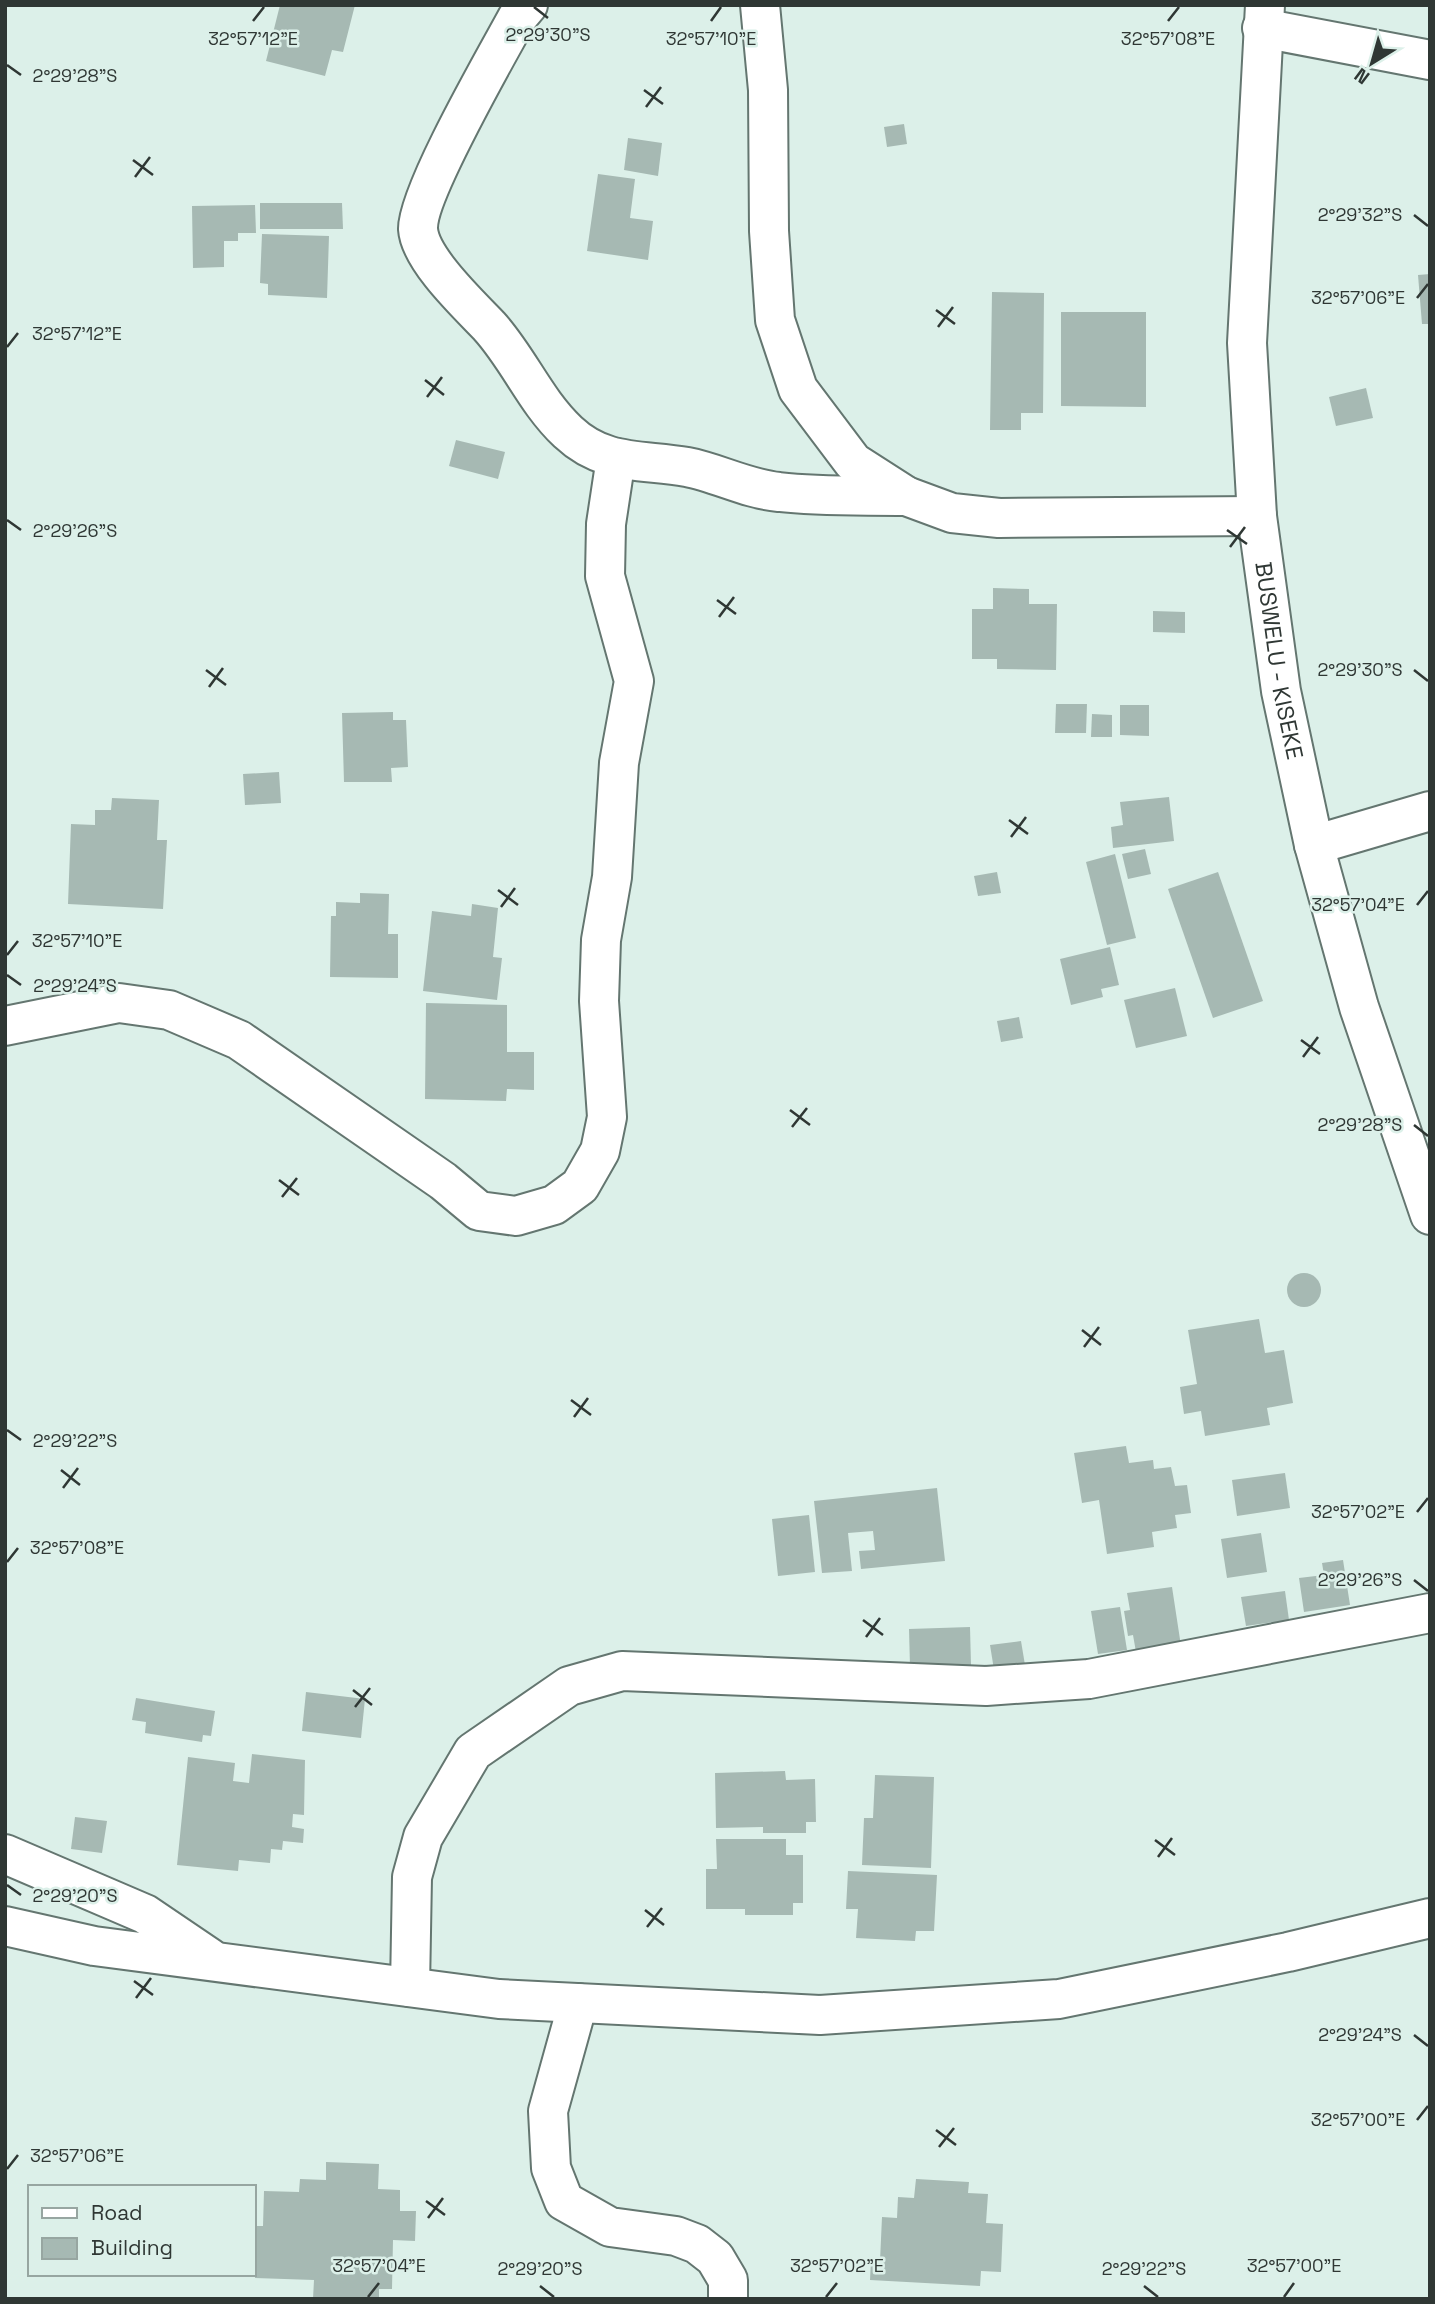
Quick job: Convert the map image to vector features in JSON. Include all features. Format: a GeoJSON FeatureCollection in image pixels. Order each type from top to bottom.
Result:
{"type":"FeatureCollection","features":[{"type":"Feature","properties":{"kind":"street"},"geometry":{"type":"LineString","coordinates":[[528,5],[517,18],[455,136],[424,204],[418,228],[425,249],[452,285],[506,345],[537,398],[569,433],[598,454],[705,470],[748,486],[779,492],[906,496]]}},
{"type":"Feature","properties":{"kind":"street"},"geometry":{"type":"LineString","coordinates":[[760,5],[768,90],[769,231],[775,320],[798,389],[853,462],[906,496],[952,513],[999,518],[1257,516]]}},
{"type":"Feature","properties":{"kind":"street"},"geometry":{"type":"LineString","coordinates":[[1263,17],[1430,60]]}},
{"type":"Feature","properties":{"kind":"street","name":"BUSWELU - KISEKE"},"geometry":{"type":"LineString","coordinates":[[1263,17],[1247,343],[1257,516],[1281,691],[1314,845],[1359,1007],[1430,1215]]}},
{"type":"Feature","properties":{"kind":"street"},"geometry":{"type":"LineString","coordinates":[[5,1026],[118,1003],[169,1010],[239,1040],[443,1181],[479,1211],[516,1216],[554,1205],[580,1186],[600,1151],[607,1117],[599,1001],[601,940],[612,877],[619,763],[634,681],[606,576],[607,524],[616,458]]}},
{"type":"Feature","properties":{"kind":"street"},"geometry":{"type":"LineString","coordinates":[[1314,845],[1430,811]]}},
{"type":"Feature","properties":{"kind":"street"},"geometry":{"type":"LineString","coordinates":[[410,1987],[412,1877],[423,1837],[473,1752],[569,1686],[622,1671],[986,1686],[1088,1679],[1430,1613]]}},
{"type":"Feature","properties":{"kind":"street"},"geometry":{"type":"LineString","coordinates":[[5,1854],[145,1914],[214,1962]]}},
{"type":"Feature","properties":{"kind":"street"},"geometry":{"type":"LineString","coordinates":[[5,1926],[94,1946],[499,1999],[820,2015],[1059,1999],[1288,1952],[1430,1918]]}},
{"type":"Feature","properties":{"kind":"street"},"geometry":{"type":"LineString","coordinates":[[578,2003],[548,2110],[551,2168],[564,2201],[611,2227],[676,2236],[697,2245],[715,2258],[728,2280],[728,2299]]}},
{"type":"Feature","properties":{"kind":"building"},"geometry":{"type":"Polygon","coordinates":[[[280,5],[355,5],[343,52],[332,50],[325,76],[266,61],[280,5]]]}},
{"type":"Feature","properties":{"kind":"building"},"geometry":{"type":"Polygon","coordinates":[[[904,124],[907,144],[887,147],[884,127],[904,124]]]}},
{"type":"Feature","properties":{"kind":"building"},"geometry":{"type":"Polygon","coordinates":[[[628,138],[662,143],[658,176],[624,170],[628,138]]]}},
{"type":"Feature","properties":{"kind":"building"},"geometry":{"type":"Polygon","coordinates":[[[598,174],[635,179],[630,218],[653,221],[648,260],[587,251],[598,174]]]}},
{"type":"Feature","properties":{"kind":"building"},"geometry":{"type":"Polygon","coordinates":[[[260,203],[342,203],[343,229],[260,229],[260,203]]]}},
{"type":"Feature","properties":{"kind":"building"},"geometry":{"type":"Polygon","coordinates":[[[255,205],[256,233],[238,233],[238,241],[224,241],[224,267],[193,268],[192,206],[255,205]]]}},
{"type":"Feature","properties":{"kind":"building"},"geometry":{"type":"Polygon","coordinates":[[[262,234],[329,236],[327,298],[268,295],[268,284],[260,283],[262,234]]]}},
{"type":"Feature","properties":{"kind":"building"},"geometry":{"type":"Polygon","coordinates":[[[1430,274],[1430,324],[1422,324],[1418,275],[1430,274]]]}},
{"type":"Feature","properties":{"kind":"building"},"geometry":{"type":"Polygon","coordinates":[[[992,292],[1044,293],[1043,413],[1021,413],[1021,430],[990,430],[992,292]]]}},
{"type":"Feature","properties":{"kind":"building"},"geometry":{"type":"Polygon","coordinates":[[[1061,312],[1146,312],[1146,407],[1061,406],[1061,312]]]}},
{"type":"Feature","properties":{"kind":"building"},"geometry":{"type":"Polygon","coordinates":[[[1366,388],[1373,418],[1336,426],[1329,397],[1366,388]]]}},
{"type":"Feature","properties":{"kind":"building"},"geometry":{"type":"Polygon","coordinates":[[[456,440],[505,452],[498,479],[449,466],[456,440]]]}},
{"type":"Feature","properties":{"kind":"building"},"geometry":{"type":"Polygon","coordinates":[[[993,588],[1029,589],[1029,604],[1057,604],[1056,670],[997,669],[997,659],[972,659],[972,609],[993,609],[993,588]]]}},
{"type":"Feature","properties":{"kind":"building"},"geometry":{"type":"Polygon","coordinates":[[[1153,611],[1185,612],[1185,633],[1153,632],[1153,611]]]}},
{"type":"Feature","properties":{"kind":"building"},"geometry":{"type":"Polygon","coordinates":[[[1056,704],[1087,704],[1086,733],[1055,733],[1056,704]]]}},
{"type":"Feature","properties":{"kind":"building"},"geometry":{"type":"Polygon","coordinates":[[[1120,705],[1149,705],[1149,736],[1120,735],[1120,705]]]}},
{"type":"Feature","properties":{"kind":"building"},"geometry":{"type":"Polygon","coordinates":[[[393,712],[393,720],[406,720],[408,767],[391,768],[392,782],[344,782],[342,713],[393,712]]]}},
{"type":"Feature","properties":{"kind":"building"},"geometry":{"type":"Polygon","coordinates":[[[1092,714],[1112,715],[1112,737],[1091,737],[1092,714]]]}},
{"type":"Feature","properties":{"kind":"building"},"geometry":{"type":"Polygon","coordinates":[[[279,772],[281,803],[245,805],[243,774],[279,772]]]}},
{"type":"Feature","properties":{"kind":"building"},"geometry":{"type":"Polygon","coordinates":[[[1169,797],[1174,841],[1113,848],[1111,827],[1123,825],[1120,802],[1169,797]]]}},
{"type":"Feature","properties":{"kind":"building"},"geometry":{"type":"Polygon","coordinates":[[[112,798],[159,800],[157,840],[167,840],[163,909],[68,904],[71,824],[95,825],[95,810],[111,810],[112,798]]]}},
{"type":"Feature","properties":{"kind":"building"},"geometry":{"type":"Polygon","coordinates":[[[1145,849],[1151,874],[1128,879],[1122,854],[1145,849]]]}},
{"type":"Feature","properties":{"kind":"building"},"geometry":{"type":"Polygon","coordinates":[[[1115,854],[1136,938],[1107,945],[1086,862],[1115,854]]]}},
{"type":"Feature","properties":{"kind":"building"},"geometry":{"type":"Polygon","coordinates":[[[997,872],[1001,893],[978,896],[974,876],[997,872]]]}},
{"type":"Feature","properties":{"kind":"building"},"geometry":{"type":"Polygon","coordinates":[[[1218,872],[1263,1001],[1213,1018],[1168,889],[1218,872]]]}},
{"type":"Feature","properties":{"kind":"building"},"geometry":{"type":"Polygon","coordinates":[[[360,893],[389,894],[388,934],[398,934],[398,978],[330,977],[331,916],[336,916],[336,902],[360,903],[360,893]]]}},
{"type":"Feature","properties":{"kind":"building"},"geometry":{"type":"Polygon","coordinates":[[[472,904],[498,908],[493,957],[502,958],[497,1000],[423,991],[432,911],[471,916],[472,904]]]}},
{"type":"Feature","properties":{"kind":"building"},"geometry":{"type":"Polygon","coordinates":[[[1110,947],[1119,985],[1101,989],[1103,997],[1071,1005],[1060,959],[1110,947]]]}},
{"type":"Feature","properties":{"kind":"building"},"geometry":{"type":"Polygon","coordinates":[[[1175,988],[1187,1036],[1136,1048],[1124,1000],[1175,988]]]}},
{"type":"Feature","properties":{"kind":"building"},"geometry":{"type":"Polygon","coordinates":[[[426,1003],[507,1005],[507,1052],[534,1052],[534,1090],[507,1089],[506,1101],[425,1099],[426,1003]]]}},
{"type":"Feature","properties":{"kind":"building"},"geometry":{"type":"Polygon","coordinates":[[[1019,1017],[1023,1038],[1001,1042],[997,1021],[1019,1017]]]}},
{"type":"Feature","properties":{"kind":"building"},"geometry":{"type":"Polygon","coordinates":[[[1304,1273],[1316,1278],[1321,1290],[1316,1302],[1304,1307],[1292,1302],[1287,1290],[1292,1278],[1304,1273]]]}},
{"type":"Feature","properties":{"kind":"building"},"geometry":{"type":"Polygon","coordinates":[[[1259,1319],[1265,1353],[1284,1350],[1293,1403],[1267,1408],[1270,1425],[1205,1436],[1201,1411],[1184,1414],[1180,1387],[1197,1384],[1188,1330],[1259,1319]]]}},
{"type":"Feature","properties":{"kind":"building"},"geometry":{"type":"Polygon","coordinates":[[[1126,1446],[1129,1463],[1153,1460],[1154,1469],[1171,1467],[1175,1486],[1187,1485],[1191,1513],[1175,1515],[1177,1528],[1152,1532],[1154,1547],[1107,1554],[1099,1500],[1082,1503],[1074,1453],[1126,1446]]]}},
{"type":"Feature","properties":{"kind":"building"},"geometry":{"type":"Polygon","coordinates":[[[1285,1473],[1290,1508],[1237,1516],[1232,1480],[1285,1473]]]}},
{"type":"Feature","properties":{"kind":"building"},"geometry":{"type":"Polygon","coordinates":[[[937,1488],[945,1561],[861,1569],[859,1551],[875,1550],[873,1531],[848,1533],[852,1571],[822,1573],[814,1501],[937,1488]]]}},
{"type":"Feature","properties":{"kind":"building"},"geometry":{"type":"Polygon","coordinates":[[[809,1515],[815,1572],[778,1576],[772,1519],[809,1515]]]}},
{"type":"Feature","properties":{"kind":"building"},"geometry":{"type":"Polygon","coordinates":[[[1261,1533],[1267,1572],[1227,1578],[1221,1539],[1261,1533]]]}},
{"type":"Feature","properties":{"kind":"building"},"geometry":{"type":"Polygon","coordinates":[[[1343,1560],[1350,1605],[1304,1612],[1299,1578],[1324,1575],[1322,1563],[1343,1560]]]}},
{"type":"Feature","properties":{"kind":"building"},"geometry":{"type":"Polygon","coordinates":[[[1172,1587],[1181,1646],[1136,1652],[1133,1635],[1128,1636],[1124,1611],[1130,1610],[1127,1593],[1172,1587]]]}},
{"type":"Feature","properties":{"kind":"building"},"geometry":{"type":"Polygon","coordinates":[[[1285,1591],[1289,1620],[1246,1626],[1241,1597],[1285,1591]]]}},
{"type":"Feature","properties":{"kind":"building"},"geometry":{"type":"Polygon","coordinates":[[[1120,1607],[1127,1650],[1098,1654],[1091,1611],[1120,1607]]]}},
{"type":"Feature","properties":{"kind":"building"},"geometry":{"type":"Polygon","coordinates":[[[970,1627],[971,1665],[910,1667],[909,1629],[970,1627]]]}},
{"type":"Feature","properties":{"kind":"building"},"geometry":{"type":"Polygon","coordinates":[[[1021,1641],[1026,1671],[995,1676],[990,1645],[1021,1641]]]}},
{"type":"Feature","properties":{"kind":"building"},"geometry":{"type":"Polygon","coordinates":[[[306,1692],[365,1699],[361,1738],[302,1731],[306,1692]]]}},
{"type":"Feature","properties":{"kind":"building"},"geometry":{"type":"Polygon","coordinates":[[[136,1698],[215,1711],[211,1736],[203,1735],[202,1742],[145,1733],[146,1722],[132,1720],[136,1698]]]}},
{"type":"Feature","properties":{"kind":"building"},"geometry":{"type":"Polygon","coordinates":[[[252,1754],[305,1760],[304,1815],[293,1814],[292,1827],[304,1829],[303,1843],[283,1841],[282,1850],[271,1849],[270,1863],[239,1860],[238,1871],[177,1865],[188,1757],[235,1763],[233,1781],[249,1783],[252,1754]]]}},
{"type":"Feature","properties":{"kind":"building"},"geometry":{"type":"Polygon","coordinates":[[[785,1771],[786,1780],[815,1779],[816,1822],[806,1822],[806,1833],[763,1833],[763,1827],[716,1828],[715,1773],[785,1771]]]}},
{"type":"Feature","properties":{"kind":"building"},"geometry":{"type":"Polygon","coordinates":[[[875,1775],[934,1777],[931,1868],[862,1865],[864,1818],[873,1818],[875,1775]]]}},
{"type":"Feature","properties":{"kind":"building"},"geometry":{"type":"Polygon","coordinates":[[[75,1817],[107,1821],[102,1853],[71,1849],[75,1817]]]}},
{"type":"Feature","properties":{"kind":"building"},"geometry":{"type":"Polygon","coordinates":[[[716,1839],[786,1839],[786,1855],[803,1855],[803,1903],[793,1903],[793,1915],[745,1915],[745,1909],[706,1909],[706,1869],[717,1869],[716,1839]]]}},
{"type":"Feature","properties":{"kind":"building"},"geometry":{"type":"Polygon","coordinates":[[[848,1871],[937,1875],[934,1931],[916,1931],[915,1941],[856,1938],[858,1909],[846,1909],[848,1871]]]}},
{"type":"Feature","properties":{"kind":"building"},"geometry":{"type":"Polygon","coordinates":[[[326,2162],[379,2164],[378,2189],[400,2190],[400,2211],[416,2211],[415,2241],[393,2240],[392,2289],[379,2289],[379,2299],[313,2299],[314,2280],[255,2278],[256,2226],[263,2226],[264,2191],[299,2192],[300,2179],[326,2180],[326,2162]]]}},
{"type":"Feature","properties":{"kind":"building"},"geometry":{"type":"Polygon","coordinates":[[[916,2179],[969,2182],[968,2193],[988,2194],[986,2223],[1003,2224],[1001,2272],[981,2271],[980,2286],[870,2280],[871,2260],[880,2261],[882,2217],[897,2218],[898,2197],[914,2198],[916,2179]]]}}]}
